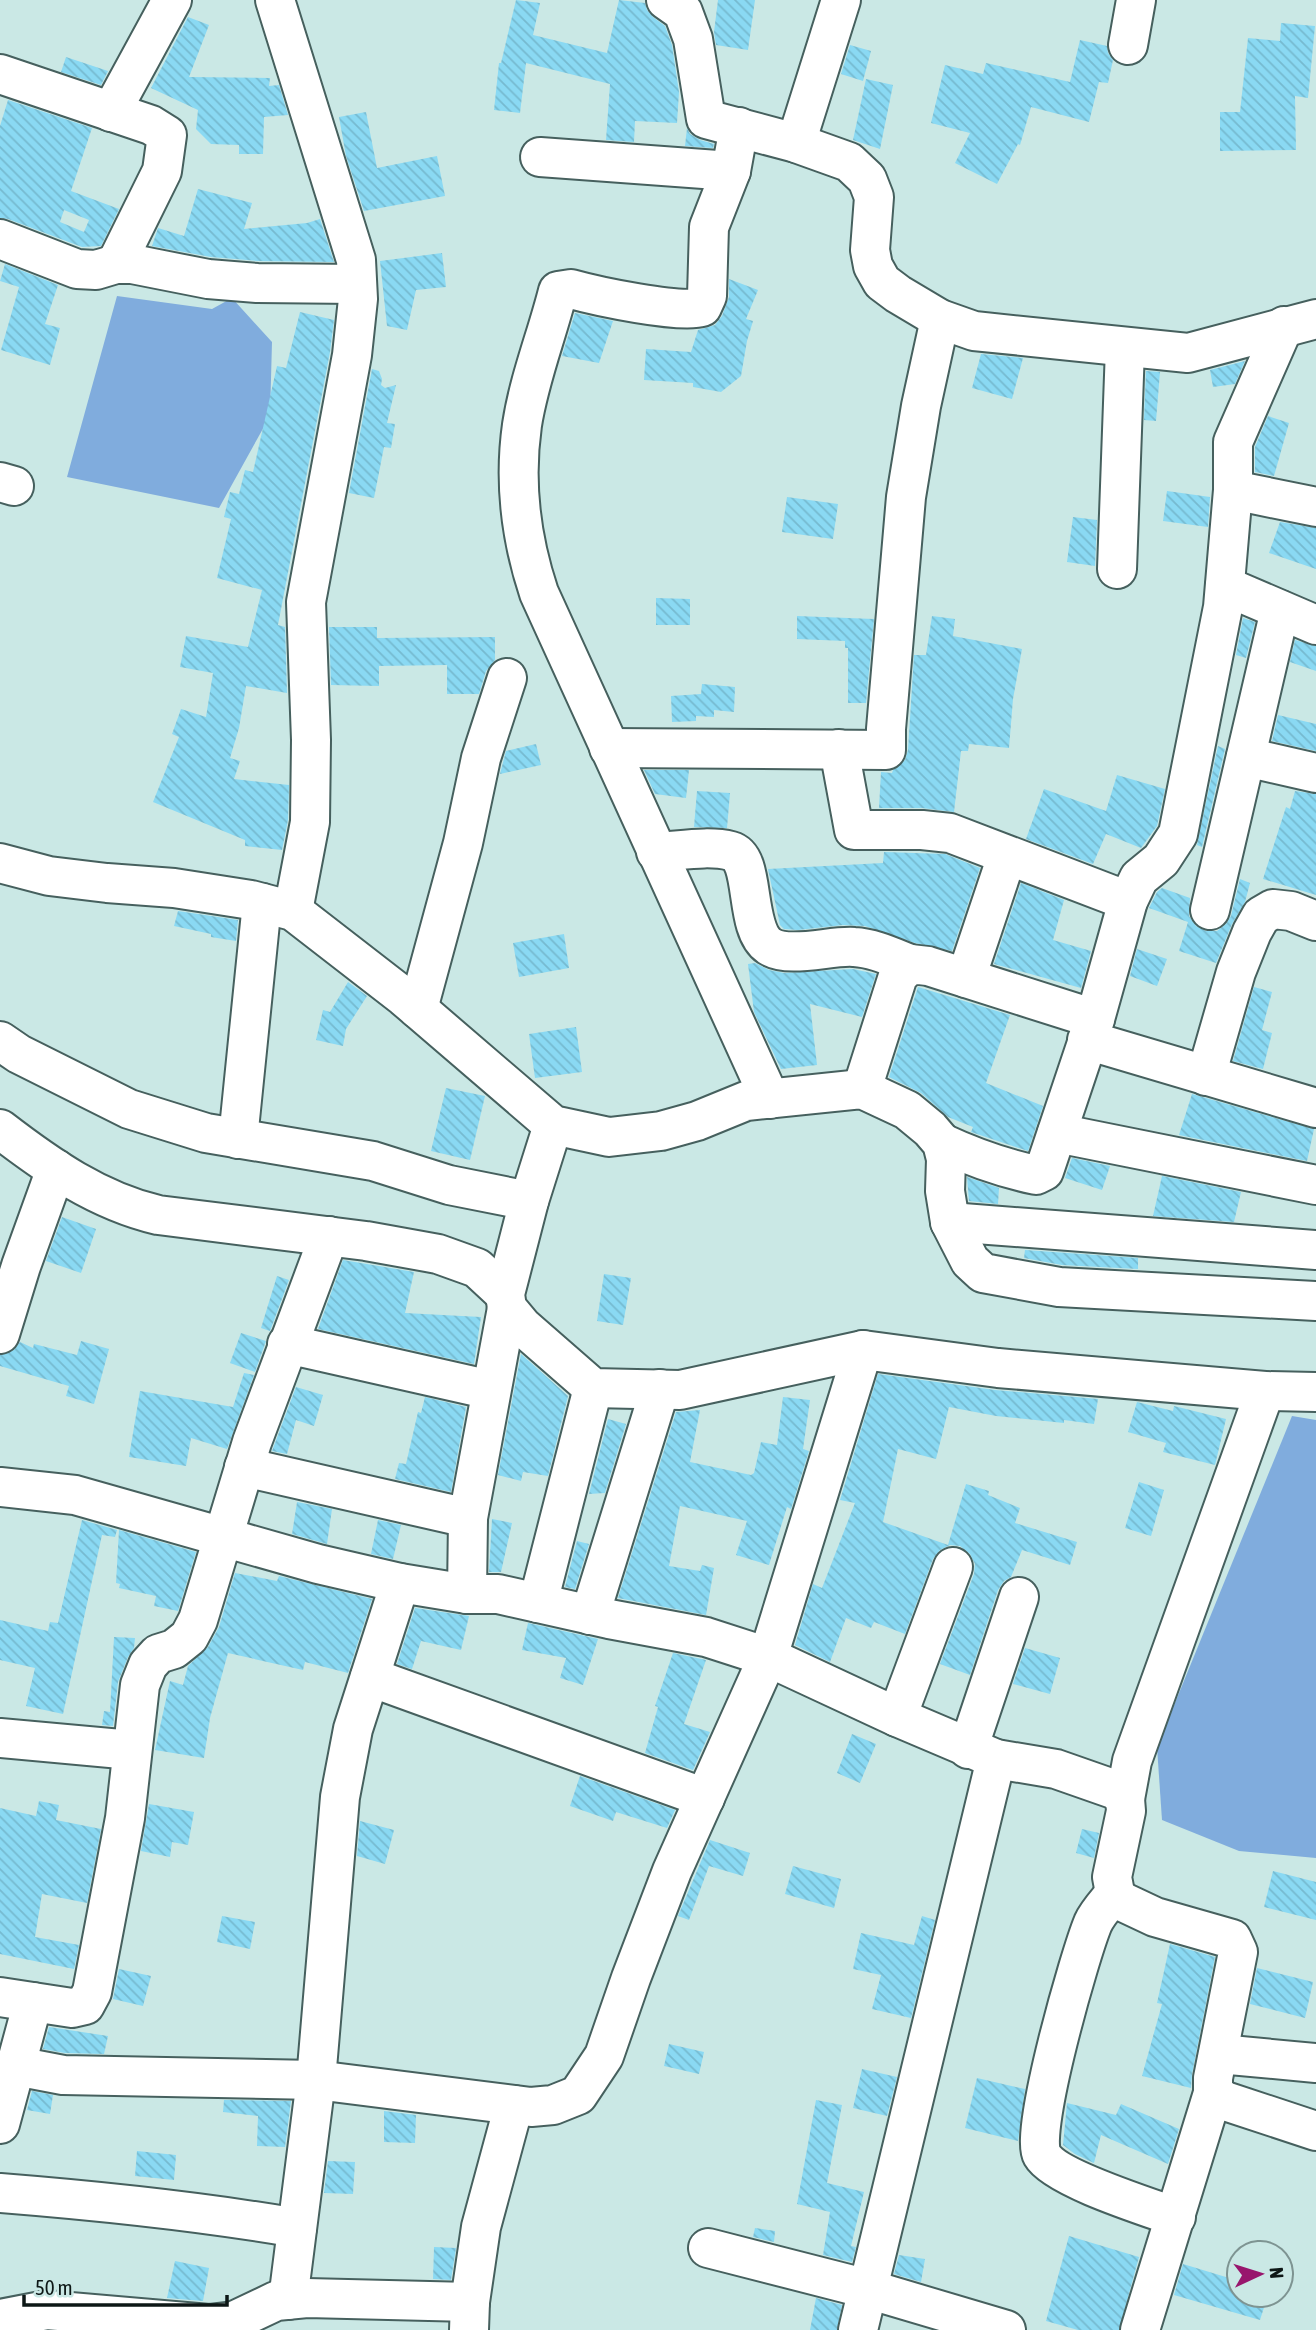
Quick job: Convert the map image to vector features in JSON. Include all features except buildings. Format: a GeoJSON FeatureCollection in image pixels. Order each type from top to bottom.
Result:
{"type":"FeatureCollection","features":[{"type":"Feature","properties":{"kind":"street"},"geometry":{"type":"LineString","coordinates":[[111,112],[172,0]]}},
{"type":"Feature","properties":{"kind":"street"},"geometry":{"type":"LineString","coordinates":[[238,1139],[278,907],[310,822],[311,740],[306,602],[352,355],[357,284],[356,260],[275,0]]}},
{"type":"Feature","properties":{"kind":"street"},"geometry":{"type":"LineString","coordinates":[[666,0],[683,12],[693,39],[706,118],[796,143],[849,162],[867,179],[874,197],[870,250],[873,267],[890,288],[940,319],[974,331],[1188,353],[1307,314]]}},
{"type":"Feature","properties":{"kind":"street"},"geometry":{"type":"LineString","coordinates":[[796,143],[841,0]]}},
{"type":"Feature","properties":{"kind":"street"},"geometry":{"type":"LineString","coordinates":[[1129,45],[1136,0]]}},
{"type":"Feature","properties":{"kind":"street"},"geometry":{"type":"LineString","coordinates":[[0,74],[150,125],[167,135],[162,171],[116,264]]}},
{"type":"Feature","properties":{"kind":"street"},"geometry":{"type":"LineString","coordinates":[[739,127],[731,171],[709,227],[707,296],[702,307],[692,310],[673,308],[571,289],[558,290],[522,424],[519,466],[524,540],[539,593],[656,852],[758,1100]]}},
{"type":"Feature","properties":{"kind":"street"},"geometry":{"type":"LineString","coordinates":[[540,157],[731,171]]}},
{"type":"Feature","properties":{"kind":"street"},"geometry":{"type":"LineString","coordinates":[[0,239],[77,269],[96,270],[116,264],[132,264],[208,279],[257,283],[357,284]]}},
{"type":"Feature","properties":{"kind":"street"},"geometry":{"type":"LineString","coordinates":[[0,863],[49,876],[174,888],[278,907],[418,1009],[553,1125],[608,1137],[661,1131],[758,1100],[862,1089],[907,1110],[942,1143],[974,1157],[1036,1175],[1044,1171],[1057,1133],[1128,901],[1139,878],[1161,860],[1178,834],[1223,607],[1233,490],[1233,442],[1307,314]]}},
{"type":"Feature","properties":{"kind":"street"},"geometry":{"type":"LineString","coordinates":[[609,748],[886,750],[906,497],[921,406],[940,319]]}},
{"type":"Feature","properties":{"kind":"street"},"geometry":{"type":"LineString","coordinates":[[1116,569],[1125,348]]}},
{"type":"Feature","properties":{"kind":"street"},"geometry":{"type":"LineString","coordinates":[[1233,490],[1316,506]]}},
{"type":"Feature","properties":{"kind":"street"},"geometry":{"type":"LineString","coordinates":[[1225,586],[1316,625]]}},
{"type":"Feature","properties":{"kind":"street"},"geometry":{"type":"LineString","coordinates":[[1210,909],[1280,610]]}},
{"type":"Feature","properties":{"kind":"street"},"geometry":{"type":"LineString","coordinates":[[418,1009],[463,844],[481,758],[507,678]]}},
{"type":"Feature","properties":{"kind":"street"},"geometry":{"type":"LineString","coordinates":[[839,750],[854,830],[922,830],[950,833],[1128,901]]}},
{"type":"Feature","properties":{"kind":"street"},"geometry":{"type":"LineString","coordinates":[[1246,757],[1316,773]]}},
{"type":"Feature","properties":{"kind":"street"},"geometry":{"type":"LineString","coordinates":[[656,852],[716,849],[740,855],[758,931],[769,946],[786,951],[855,947],[883,953],[910,964],[928,966],[966,978],[1206,1076],[1316,1108]]}},
{"type":"Feature","properties":{"kind":"street"},"geometry":{"type":"LineString","coordinates":[[966,978],[1007,856]]}},
{"type":"Feature","properties":{"kind":"street"},"geometry":{"type":"LineString","coordinates":[[1206,1076],[1236,972],[1261,916],[1273,909],[1291,911],[1316,921]]}},
{"type":"Feature","properties":{"kind":"street"},"geometry":{"type":"LineString","coordinates":[[862,1089],[898,976],[910,964]]}},
{"type":"Feature","properties":{"kind":"street"},"geometry":{"type":"LineString","coordinates":[[0,1041],[19,1054],[130,1109],[206,1133],[373,1161],[528,1209]]}},
{"type":"Feature","properties":{"kind":"street"},"geometry":{"type":"LineString","coordinates":[[467,1594],[468,1518],[508,1293],[528,1209],[553,1125]]}},
{"type":"Feature","properties":{"kind":"street"},"geometry":{"type":"LineString","coordinates":[[0,1129],[56,1169],[101,1196],[128,1208],[159,1215],[366,1241],[438,1254],[477,1268],[508,1293],[530,1334],[593,1388],[680,1390],[863,1350],[998,1368],[1265,1391],[1316,1392]]}},
{"type":"Feature","properties":{"kind":"street"},"geometry":{"type":"LineString","coordinates":[[1057,1133],[1316,1185]]}},
{"type":"Feature","properties":{"kind":"street"},"geometry":{"type":"LineString","coordinates":[[942,1143],[946,1159],[945,1191],[950,1222],[970,1261],[983,1273],[1059,1287],[1316,1301]]}},
{"type":"Feature","properties":{"kind":"street"},"geometry":{"type":"LineString","coordinates":[[0,1334],[10,1263],[56,1169]]}},
{"type":"Feature","properties":{"kind":"street"},"geometry":{"type":"LineString","coordinates":[[950,1222],[1316,1250]]}},
{"type":"Feature","properties":{"kind":"street"},"geometry":{"type":"LineString","coordinates":[[0,2124],[16,2066],[16,1999],[72,2008],[85,2005],[92,1992],[125,1818],[140,1685],[148,1665],[158,1654],[174,1649],[189,1637],[198,1620],[244,1467],[287,1344],[329,1236]]}},
{"type":"Feature","properties":{"kind":"street"},"geometry":{"type":"LineString","coordinates":[[287,1344],[491,1390]]}},
{"type":"Feature","properties":{"kind":"street"},"geometry":{"type":"LineString","coordinates":[[16,2066],[63,2075],[316,2080],[531,2107],[554,2105],[578,2095],[604,2056],[673,1871],[768,1657],[863,1350]]}},
{"type":"Feature","properties":{"kind":"street"},"geometry":{"type":"LineString","coordinates":[[538,1603],[593,1388]]}},
{"type":"Feature","properties":{"kind":"street"},"geometry":{"type":"LineString","coordinates":[[590,1615],[660,1389]]}},
{"type":"Feature","properties":{"kind":"street"},"geometry":{"type":"LineString","coordinates":[[1140,2330],[1213,2093],[1213,2078],[1238,1952],[1232,1939],[1155,1917],[1121,1901],[1115,1893],[1112,1877],[1126,1811],[1125,1799],[1132,1761],[1265,1391]]}},
{"type":"Feature","properties":{"kind":"street"},"geometry":{"type":"LineString","coordinates":[[244,1467],[468,1518]]}},
{"type":"Feature","properties":{"kind":"street"},"geometry":{"type":"LineString","coordinates":[[0,1487],[75,1495],[222,1538],[400,1583],[467,1594],[498,1594],[706,1637],[768,1657],[982,1754],[1056,1769],[1116,1790],[1125,1799]]}},
{"type":"Feature","properties":{"kind":"street"},"geometry":{"type":"LineString","coordinates":[[897,1717],[953,1567]]}},
{"type":"Feature","properties":{"kind":"street"},"geometry":{"type":"LineString","coordinates":[[288,2300],[316,2080],[340,1797],[353,1729],[400,1583]]}},
{"type":"Feature","properties":{"kind":"street"},"geometry":{"type":"LineString","coordinates":[[858,2330],[982,1754],[1019,1597]]}},
{"type":"Feature","properties":{"kind":"street"},"geometry":{"type":"LineString","coordinates":[[370,1678],[705,1798]]}},
{"type":"Feature","properties":{"kind":"street"},"geometry":{"type":"LineString","coordinates":[[0,1738],[132,1750]]}},
{"type":"Feature","properties":{"kind":"street"},"geometry":{"type":"LineString","coordinates":[[1115,1893],[1094,1921],[1077,1971],[1051,2074],[1040,2131],[1040,2153],[1049,2164],[1078,2180],[1176,2217]]}},
{"type":"Feature","properties":{"kind":"street"},"geometry":{"type":"LineString","coordinates":[[1219,2054],[1316,2063]]}},
{"type":"Feature","properties":{"kind":"street"},"geometry":{"type":"LineString","coordinates":[[1213,2093],[1225,2101],[1316,2131]]}},
{"type":"Feature","properties":{"kind":"street"},"geometry":{"type":"LineString","coordinates":[[0,2319],[47,2310],[209,2325],[234,2321],[276,2301],[307,2298],[469,2316],[481,2227],[514,2105]]}},
{"type":"Feature","properties":{"kind":"street"},"geometry":{"type":"LineString","coordinates":[[0,2193],[212,2213],[297,2228]]}},
{"type":"Feature","properties":{"kind":"street"},"geometry":{"type":"LineString","coordinates":[[708,2248],[868,2289],[1006,2330]]}},
{"type":"Feature","properties":{"kind":"water"},"geometry":{"type":"Polygon","coordinates":[[[117,296],[212,309],[232,298],[272,342],[270,416],[219,508],[67,477],[117,296]]]}},
{"type":"Feature","properties":{"kind":"water"},"geometry":{"type":"Polygon","coordinates":[[[1292,1416],[1316,1420],[1316,1858],[1239,1851],[1162,1820],[1157,1747],[1292,1416]]]}}]}
